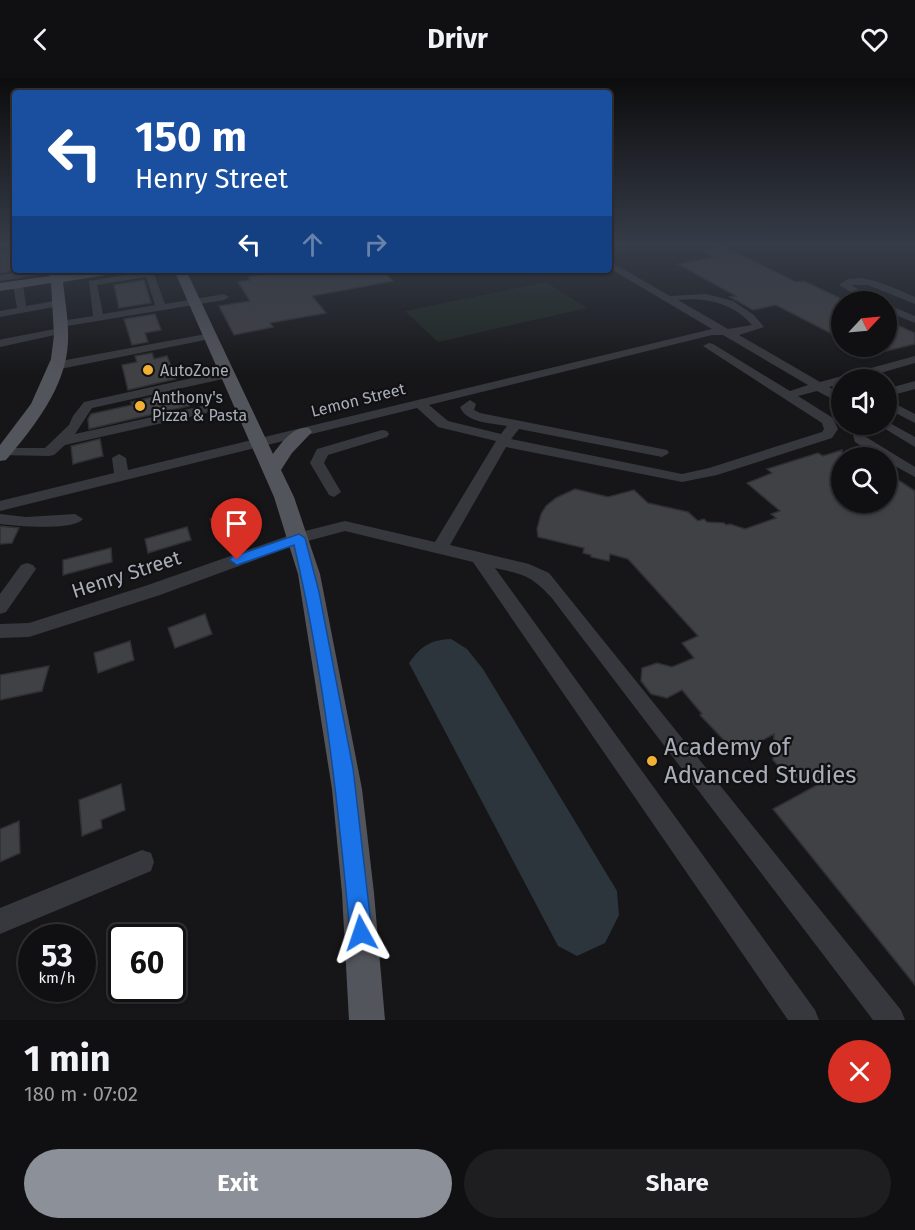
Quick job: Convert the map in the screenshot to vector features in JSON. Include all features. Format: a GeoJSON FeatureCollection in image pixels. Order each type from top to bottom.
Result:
{"type":"FeatureCollection","features":[{"type":"Feature","properties":{"kind":"main road"},"geometry":{"type":"LineString","coordinates":[[2,454],[37,405],[55,366],[61,344],[56,288]]}},
{"type":"Feature","properties":{"kind":"main road"},"geometry":{"type":"LineString","coordinates":[[188,288],[272,470],[299,538],[311,585],[347,789],[358,893],[367,1020]]}},
{"type":"Feature","properties":{"kind":"main road"},"geometry":{"type":"LineString","coordinates":[[272,470],[285,450],[303,432]]}},
{"type":"Feature","properties":{"kind":"street"},"geometry":{"type":"LineString","coordinates":[[19,288],[22,310]]}},
{"type":"Feature","properties":{"kind":"street"},"geometry":{"type":"LineString","coordinates":[[93,288],[99,318]]}},
{"type":"Feature","properties":{"kind":"street"},"geometry":{"type":"LineString","coordinates":[[154,288],[162,307]]}},
{"type":"Feature","properties":{"kind":"street"},"geometry":{"type":"LineString","coordinates":[[649,288],[831,394]]}},
{"type":"Feature","properties":{"kind":"street","name":"Lemon Street"},"geometry":{"type":"LineString","coordinates":[[0,506],[712,332],[738,332],[759,327],[752,316],[720,299],[689,294],[668,299]]}},
{"type":"Feature","properties":{"kind":"street"},"geometry":{"type":"LineString","coordinates":[[897,294],[915,301]]}},
{"type":"Feature","properties":{"kind":"street"},"geometry":{"type":"LineString","coordinates":[[4,338],[99,318],[224,297]]}},
{"type":"Feature","properties":{"kind":"street"},"geometry":{"type":"LineString","coordinates":[[0,314],[59,303]]}},
{"type":"Feature","properties":{"kind":"street"},"geometry":{"type":"LineString","coordinates":[[897,312],[915,320]]}},
{"type":"Feature","properties":{"kind":"street"},"geometry":{"type":"LineString","coordinates":[[55,366],[210,336]]}},
{"type":"Feature","properties":{"kind":"street"},"geometry":{"type":"LineString","coordinates":[[420,404],[443,424],[504,439],[509,444],[682,478],[704,474],[827,435],[831,429],[828,421],[709,346]]}},
{"type":"Feature","properties":{"kind":"street"},"geometry":{"type":"LineString","coordinates":[[788,395],[915,359]]}},
{"type":"Feature","properties":{"kind":"street"},"geometry":{"type":"LineString","coordinates":[[901,363],[915,370]]}},
{"type":"Feature","properties":{"kind":"street"},"geometry":{"type":"LineString","coordinates":[[2,454],[49,452],[75,427],[79,416],[88,405],[228,374]]}},
{"type":"Feature","properties":{"kind":"street"},"geometry":{"type":"LineString","coordinates":[[897,390],[915,385]]}},
{"type":"Feature","properties":{"kind":"street"},"geometry":{"type":"LineString","coordinates":[[470,404],[466,407],[468,412],[476,416],[662,453]]}},
{"type":"Feature","properties":{"kind":"street"},"geometry":{"type":"LineString","coordinates":[[897,409],[915,419]]}},
{"type":"Feature","properties":{"kind":"street"},"geometry":{"type":"LineString","coordinates":[[60,441],[202,410]]}},
{"type":"Feature","properties":{"kind":"street"},"geometry":{"type":"LineString","coordinates":[[440,548],[504,439],[517,423]]}},
{"type":"Feature","properties":{"kind":"street"},"geometry":{"type":"LineString","coordinates":[[897,432],[915,443]]}},
{"type":"Feature","properties":{"kind":"street"},"geometry":{"type":"LineString","coordinates":[[334,492],[317,463],[322,452],[382,434]]}},
{"type":"Feature","properties":{"kind":"street"},"geometry":{"type":"LineString","coordinates":[[859,435],[860,439],[915,473]]}},
{"type":"Feature","properties":{"kind":"street"},"geometry":{"type":"LineString","coordinates":[[119,458],[122,477]]}},
{"type":"Feature","properties":{"kind":"street"},"geometry":{"type":"LineString","coordinates":[[0,519],[26,522],[75,519]]}},
{"type":"Feature","properties":{"kind":"street","name":"Henry Street"},"geometry":{"type":"LineString","coordinates":[[0,631],[29,630],[154,590],[299,538],[345,526],[529,570],[543,577],[557,592],[891,1020]]}},
{"type":"Feature","properties":{"kind":"street"},"geometry":{"type":"LineString","coordinates":[[480,558],[805,1020]]}},
{"type":"Feature","properties":{"kind":"street"},"geometry":{"type":"LineString","coordinates":[[0,607],[27,569]]}},
{"type":"Feature","properties":{"kind":"street"},"geometry":{"type":"LineString","coordinates":[[0,921],[142,862]]}},
{"type":"Feature","properties":{"kind":"shaded area"},"geometry":{"type":"Polygon","coordinates":[[[517,288],[555,288],[587,308],[438,342],[405,311],[517,288]]]}},
{"type":"Feature","properties":{"kind":"shaded area"},"geometry":{"type":"Polygon","coordinates":[[[451,639],[467,649],[483,669],[617,891],[619,915],[605,943],[577,956],[558,946],[409,663],[427,645],[451,639]]]}},
{"type":"Feature","properties":{"kind":"building"},"geometry":{"type":"Polygon","coordinates":[[[115,288],[146,288],[151,303],[119,308],[115,288]]]}},
{"type":"Feature","properties":{"kind":"building"},"geometry":{"type":"Polygon","coordinates":[[[242,288],[355,288],[312,296],[326,313],[270,323],[273,327],[234,335],[219,306],[250,301],[242,288]]]}},
{"type":"Feature","properties":{"kind":"building"},"geometry":{"type":"Polygon","coordinates":[[[721,288],[819,288],[831,294],[831,333],[776,305],[753,310],[730,297],[736,296],[721,288]]]}},
{"type":"Feature","properties":{"kind":"building"},"geometry":{"type":"Polygon","coordinates":[[[155,314],[161,330],[145,333],[148,342],[132,345],[124,319],[155,314]]]}},
{"type":"Feature","properties":{"kind":"building"},"geometry":{"type":"Polygon","coordinates":[[[897,325],[915,333],[915,344],[897,348],[897,325]]]}},
{"type":"Feature","properties":{"kind":"building","name":"AutoZone"},"geometry":{"type":"Polygon","coordinates":[[[152,353],[154,359],[167,356],[176,379],[128,390],[122,365],[137,362],[135,356],[152,353]]]}},
{"type":"Feature","properties":{"kind":"building"},"geometry":{"type":"Polygon","coordinates":[[[180,391],[181,394],[185,394],[189,406],[89,429],[88,419],[91,414],[180,391]]]}},
{"type":"Feature","properties":{"kind":"building"},"geometry":{"type":"Polygon","coordinates":[[[100,439],[103,456],[73,464],[71,446],[100,439]]]}},
{"type":"Feature","properties":{"kind":"building"},"geometry":{"type":"Polygon","coordinates":[[[818,453],[823,456],[831,453],[831,513],[897,513],[897,479],[915,491],[915,985],[773,809],[819,784],[787,775],[773,760],[774,734],[737,754],[700,715],[702,714],[682,690],[667,698],[651,694],[641,681],[642,668],[657,663],[672,667],[694,658],[682,643],[698,636],[628,559],[610,554],[609,561],[591,557],[583,553],[584,548],[538,537],[537,529],[546,506],[556,498],[575,489],[608,497],[634,490],[648,503],[688,512],[698,521],[704,519],[707,522],[730,524],[745,529],[776,518],[771,514],[780,511],[747,483],[772,473],[767,469],[818,453]]]}},
{"type":"Feature","properties":{"kind":"building"},"geometry":{"type":"Polygon","coordinates":[[[248,508],[253,519],[215,531],[210,519],[248,508]]]}},
{"type":"Feature","properties":{"kind":"building"},"geometry":{"type":"Polygon","coordinates":[[[0,526],[19,528],[12,543],[0,544],[0,526]]]}},
{"type":"Feature","properties":{"kind":"building"},"geometry":{"type":"Polygon","coordinates":[[[187,527],[191,540],[148,553],[145,539],[187,527]]]}},
{"type":"Feature","properties":{"kind":"building"},"geometry":{"type":"Polygon","coordinates":[[[111,548],[112,562],[63,575],[63,560],[111,548]]]}},
{"type":"Feature","properties":{"kind":"building"},"geometry":{"type":"Polygon","coordinates":[[[205,614],[212,634],[175,648],[168,628],[205,614]]]}},
{"type":"Feature","properties":{"kind":"building"},"geometry":{"type":"Polygon","coordinates":[[[130,641],[134,660],[98,673],[94,653],[130,641]]]}},
{"type":"Feature","properties":{"kind":"building"},"geometry":{"type":"Polygon","coordinates":[[[49,666],[42,691],[0,700],[0,675],[49,666]]]}},
{"type":"Feature","properties":{"kind":"building"},"geometry":{"type":"Polygon","coordinates":[[[121,784],[125,810],[101,820],[102,828],[82,836],[79,800],[121,784]]]}},
{"type":"Feature","properties":{"kind":"building"},"geometry":{"type":"Polygon","coordinates":[[[19,821],[20,853],[0,862],[0,829],[19,821]]]}},
{"type":"Feature","properties":{"kind":"place","name":"AutoZone"},"geometry":{"type":"Point","coordinates":[148,370]}},
{"type":"Feature","properties":{"kind":"place","name":"Anthony's Pizza & Pasta"},"geometry":{"type":"Point","coordinates":[140,406]}},
{"type":"Feature","properties":{"kind":"place","name":"Academy of Advanced Studies"},"geometry":{"type":"Point","coordinates":[652,761]}},
{"type":"Feature","properties":{"kind":"route"},"geometry":{"type":"LineString","coordinates":[[237,560],[299,538],[309,574],[344,768],[361,933]]}}]}
